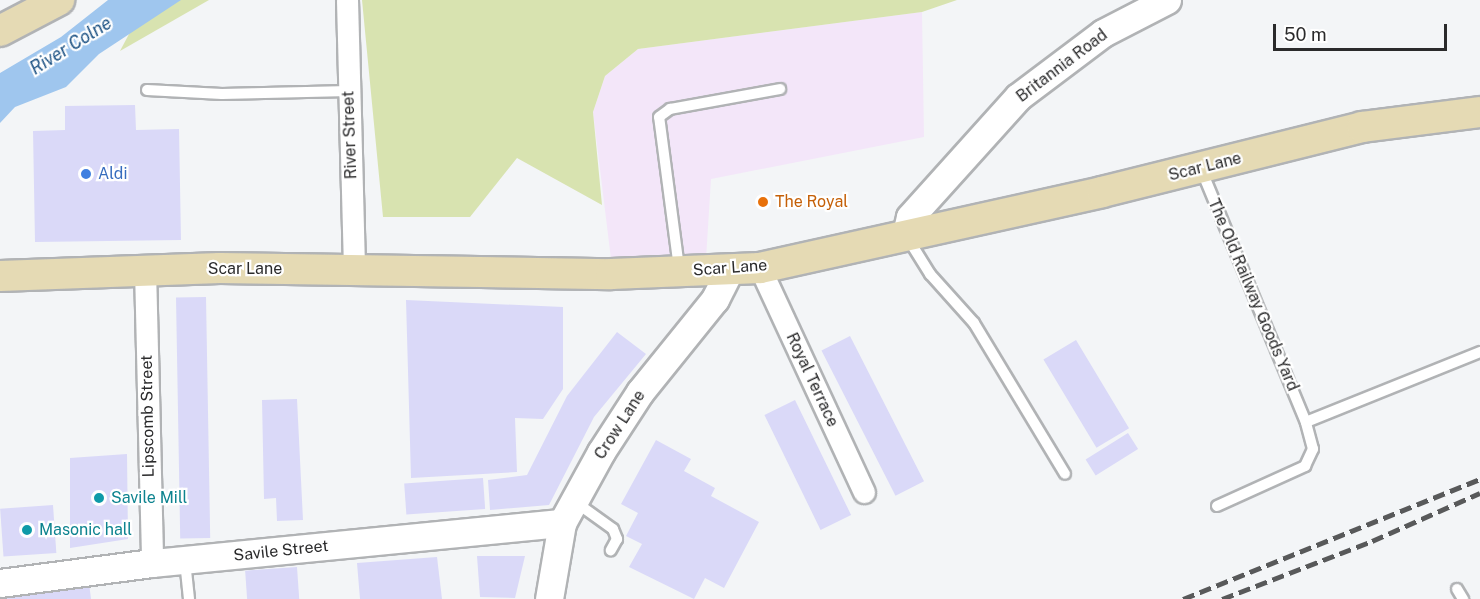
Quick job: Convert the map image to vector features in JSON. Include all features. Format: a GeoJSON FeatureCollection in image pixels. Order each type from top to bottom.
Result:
{"type":"FeatureCollection","features":[{"type":"Feature","properties":{"kind":"main road"},"geometry":{"type":"LineString","coordinates":[[0,31],[59,0]]}},
{"type":"Feature","properties":{"kind":"main road","name":"Scar Lane"},"geometry":{"type":"LineString","coordinates":[[0,276],[145,269],[679,272],[760,268],[1200,169],[1362,127],[1480,112]]}},
{"type":"Feature","properties":{"kind":"street","name":"River Street"},"geometry":{"type":"LineString","coordinates":[[347,0],[354,269]]}},
{"type":"Feature","properties":{"kind":"street","name":"Britannia Road"},"geometry":{"type":"LineString","coordinates":[[906,234],[910,217],[1017,97],[1103,33],[1167,0]]}},
{"type":"Feature","properties":{"kind":"street","name":"Royal Terrace"},"geometry":{"type":"LineString","coordinates":[[760,268],[864,492]]}},
{"type":"Feature","properties":{"kind":"street","name":"Lipscomb Street"},"geometry":{"type":"LineString","coordinates":[[145,269],[152,563]]}},
{"type":"Feature","properties":{"kind":"street","name":"Crow Lane"},"geometry":{"type":"LineString","coordinates":[[549,599],[568,512],[640,392],[715,300],[730,269]]}},
{"type":"Feature","properties":{"kind":"street","name":"Savile Street"},"geometry":{"type":"LineString","coordinates":[[0,583],[568,512]]}},
{"type":"Feature","properties":{"kind":"lane"},"geometry":{"type":"LineString","coordinates":[[679,272],[659,117],[670,109],[780,89]]}},
{"type":"Feature","properties":{"kind":"lane"},"geometry":{"type":"LineString","coordinates":[[147,90],[222,94],[349,91]]}},
{"type":"Feature","properties":{"kind":"lane","name":"The Old Railway Goods Yard"},"geometry":{"type":"LineString","coordinates":[[1200,169],[1306,422],[1311,458],[1284,475],[1217,506]]}},
{"type":"Feature","properties":{"kind":"lane"},"geometry":{"type":"LineString","coordinates":[[906,234],[930,274],[974,323],[1065,474]]}},
{"type":"Feature","properties":{"kind":"lane"},"geometry":{"type":"LineString","coordinates":[[1306,422],[1480,352]]}},
{"type":"Feature","properties":{"kind":"lane"},"geometry":{"type":"LineString","coordinates":[[568,512],[613,529],[617,539],[611,550]]}},
{"type":"Feature","properties":{"kind":"lane"},"geometry":{"type":"LineString","coordinates":[[184,560],[189,599]]}},
{"type":"Feature","properties":{"kind":"lane"},"geometry":{"type":"LineString","coordinates":[[1457,589],[1462,599]]}},
{"type":"Feature","properties":{"kind":"shaded area"},"geometry":{"type":"Polygon","coordinates":[[[922,12],[924,137],[711,179],[706,259],[611,259],[593,112],[605,76],[638,49],[922,12]]]}},
{"type":"Feature","properties":{"kind":"green space"},"geometry":{"type":"Polygon","coordinates":[[[147,0],[209,0],[120,51],[147,0]]]}},
{"type":"Feature","properties":{"kind":"green space"},"geometry":{"type":"Polygon","coordinates":[[[362,0],[957,0],[922,12],[638,49],[605,76],[593,112],[602,205],[517,158],[470,217],[383,217],[362,0]]]}},
{"type":"Feature","properties":{"kind":"water","name":"River Colne"},"geometry":{"type":"Polygon","coordinates":[[[108,0],[181,0],[99,54],[66,87],[15,107],[0,123],[0,73],[61,37],[108,0]]]}},
{"type":"Feature","properties":{"kind":"building"},"geometry":{"type":"Polygon","coordinates":[[[135,105],[136,130],[179,129],[181,240],[35,242],[33,131],[65,130],[65,106],[135,105]]]}},
{"type":"Feature","properties":{"kind":"building"},"geometry":{"type":"Polygon","coordinates":[[[206,297],[210,538],[180,538],[176,298],[206,297]]]}},
{"type":"Feature","properties":{"kind":"building"},"geometry":{"type":"Polygon","coordinates":[[[406,300],[563,307],[563,389],[543,419],[515,418],[517,472],[411,478],[406,300]]]}},
{"type":"Feature","properties":{"kind":"building"},"geometry":{"type":"Polygon","coordinates":[[[617,332],[646,354],[594,417],[549,505],[490,510],[488,480],[527,475],[567,396],[617,332]]]}},
{"type":"Feature","properties":{"kind":"building"},"geometry":{"type":"Polygon","coordinates":[[[850,336],[924,481],[895,496],[821,351],[850,336]]]}},
{"type":"Feature","properties":{"kind":"building"},"geometry":{"type":"Polygon","coordinates":[[[1076,340],[1129,428],[1096,448],[1043,360],[1076,340]]]}},
{"type":"Feature","properties":{"kind":"building"},"geometry":{"type":"Polygon","coordinates":[[[297,399],[303,520],[277,521],[276,498],[264,499],[262,400],[297,399]]]}},
{"type":"Feature","properties":{"kind":"building"},"geometry":{"type":"Polygon","coordinates":[[[795,400],[851,515],[821,530],[764,415],[795,400]]]}},
{"type":"Feature","properties":{"kind":"building"},"geometry":{"type":"Polygon","coordinates":[[[1128,433],[1138,449],[1096,476],[1086,459],[1128,433]]]}},
{"type":"Feature","properties":{"kind":"building"},"geometry":{"type":"Polygon","coordinates":[[[656,440],[691,459],[684,471],[715,488],[711,496],[759,522],[724,588],[705,578],[694,599],[629,567],[642,544],[626,536],[638,513],[621,504],[656,440]]]}},
{"type":"Feature","properties":{"kind":"building","name":"Savile Mill"},"geometry":{"type":"Polygon","coordinates":[[[127,454],[128,539],[70,548],[70,458],[127,454]]]}},
{"type":"Feature","properties":{"kind":"building"},"geometry":{"type":"Polygon","coordinates":[[[483,478],[485,509],[406,514],[404,484],[483,478]]]}},
{"type":"Feature","properties":{"kind":"building","name":"Masonic hall"},"geometry":{"type":"Polygon","coordinates":[[[53,505],[56,553],[3,557],[0,509],[53,505]]]}},
{"type":"Feature","properties":{"kind":"building"},"geometry":{"type":"Polygon","coordinates":[[[477,556],[525,556],[515,598],[480,597],[477,556]]]}},
{"type":"Feature","properties":{"kind":"building"},"geometry":{"type":"Polygon","coordinates":[[[437,557],[442,599],[360,599],[357,563],[437,557]]]}},
{"type":"Feature","properties":{"kind":"building"},"geometry":{"type":"Polygon","coordinates":[[[297,567],[299,599],[247,599],[245,571],[297,567]]]}},
{"type":"Feature","properties":{"kind":"building"},"geometry":{"type":"Polygon","coordinates":[[[89,583],[91,599],[0,599],[0,595],[89,583]]]}},
{"type":"Feature","properties":{"kind":"railway"},"geometry":{"type":"LineString","coordinates":[[1183,599],[1480,479]]}},
{"type":"Feature","properties":{"kind":"railway"},"geometry":{"type":"LineString","coordinates":[[1222,599],[1372,541],[1480,493]]}},
{"type":"Feature","properties":{"kind":"place","name":"Aldi"},"geometry":{"type":"Point","coordinates":[86,174]}},
{"type":"Feature","properties":{"kind":"place","name":"The Royal"},"geometry":{"type":"Point","coordinates":[763,202]}},
{"type":"Feature","properties":{"kind":"place","name":"Savile Mill"},"geometry":{"type":"Point","coordinates":[99,498]}},
{"type":"Feature","properties":{"kind":"place","name":"Masonic hall"},"geometry":{"type":"Point","coordinates":[27,530]}}]}
